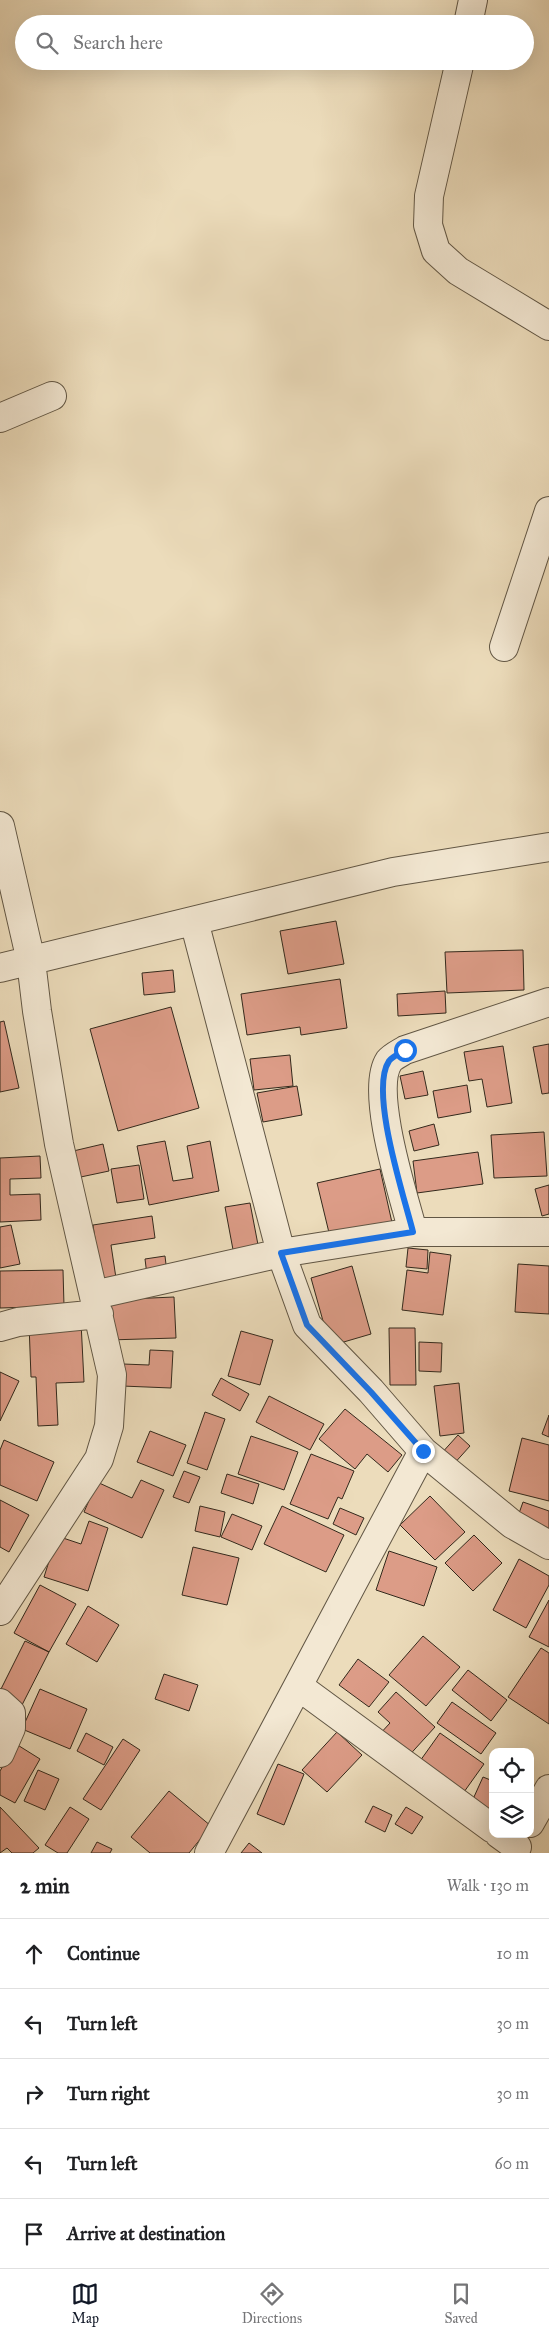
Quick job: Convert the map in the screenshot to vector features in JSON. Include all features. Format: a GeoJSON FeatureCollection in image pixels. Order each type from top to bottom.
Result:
{"type":"FeatureCollection","features":[{"type":"Feature","properties":{"kind":"street"},"geometry":{"type":"LineString","coordinates":[[470,15],[473,0]]}},
{"type":"Feature","properties":{"kind":"street"},"geometry":{"type":"LineString","coordinates":[[458,70],[429,196],[428,225],[436,252],[458,271],[549,326]]}},
{"type":"Feature","properties":{"kind":"street"},"geometry":{"type":"LineString","coordinates":[[0,418],[52,396]]}},
{"type":"Feature","properties":{"kind":"street"},"geometry":{"type":"LineString","coordinates":[[504,647],[549,511]]}},
{"type":"Feature","properties":{"kind":"street"},"geometry":{"type":"LineString","coordinates":[[0,826],[31,961],[37,1012],[59,1144],[112,1375],[109,1426],[99,1459],[0,1611]]}},
{"type":"Feature","properties":{"kind":"street"},"geometry":{"type":"LineString","coordinates":[[0,968],[393,872],[549,847]]}},
{"type":"Feature","properties":{"kind":"street"},"geometry":{"type":"LineString","coordinates":[[194,921],[281,1253],[307,1325],[371,1392],[423,1451],[512,1524],[549,1545]]}},
{"type":"Feature","properties":{"kind":"street"},"geometry":{"type":"LineString","coordinates":[[413,1232],[385,1119],[382,1082],[389,1060],[405,1050],[549,1002]]}},
{"type":"Feature","properties":{"kind":"street"},"geometry":{"type":"LineString","coordinates":[[0,1327],[96,1304],[281,1253],[413,1232],[549,1232]]}},
{"type":"Feature","properties":{"kind":"street"},"geometry":{"type":"LineString","coordinates":[[209,1853],[423,1451]]}},
{"type":"Feature","properties":{"kind":"street"},"geometry":{"type":"LineString","coordinates":[[298,1686],[489,1827]]}},
{"type":"Feature","properties":{"kind":"street"},"geometry":{"type":"LineString","coordinates":[[0,1703],[11,1713],[11,1728],[0,1753]]}},
{"type":"Feature","properties":{"kind":"street"},"geometry":{"type":"LineString","coordinates":[[534,1815],[549,1789]]}},
{"type":"Feature","properties":{"kind":"building"},"geometry":{"type":"Polygon","coordinates":[[[336,921],[344,964],[288,974],[280,931],[336,921]]]}},
{"type":"Feature","properties":{"kind":"building"},"geometry":{"type":"Polygon","coordinates":[[[523,950],[524,990],[447,993],[445,952],[523,950]]]}},
{"type":"Feature","properties":{"kind":"building"},"geometry":{"type":"Polygon","coordinates":[[[173,970],[175,992],[144,995],[142,973],[173,970]]]}},
{"type":"Feature","properties":{"kind":"building"},"geometry":{"type":"Polygon","coordinates":[[[340,979],[347,1028],[301,1035],[300,1027],[247,1035],[241,994],[340,979]]]}},
{"type":"Feature","properties":{"kind":"building"},"geometry":{"type":"Polygon","coordinates":[[[445,991],[446,1013],[398,1016],[397,994],[445,991]]]}},
{"type":"Feature","properties":{"kind":"building"},"geometry":{"type":"Polygon","coordinates":[[[171,1007],[199,1108],[118,1131],[90,1029],[171,1007]]]}},
{"type":"Feature","properties":{"kind":"building"},"geometry":{"type":"Polygon","coordinates":[[[4,1021],[19,1088],[0,1092],[0,1022],[4,1021]]]}},
{"type":"Feature","properties":{"kind":"building"},"geometry":{"type":"Polygon","coordinates":[[[549,1044],[549,1093],[542,1094],[533,1047],[549,1044]]]}},
{"type":"Feature","properties":{"kind":"building"},"geometry":{"type":"Polygon","coordinates":[[[503,1046],[512,1103],[487,1107],[482,1079],[469,1081],[464,1052],[503,1046]]]}},
{"type":"Feature","properties":{"kind":"building"},"geometry":{"type":"Polygon","coordinates":[[[290,1055],[293,1086],[254,1090],[250,1059],[290,1055]]]}},
{"type":"Feature","properties":{"kind":"building"},"geometry":{"type":"Polygon","coordinates":[[[423,1071],[428,1095],[405,1099],[400,1076],[423,1071]]]}},
{"type":"Feature","properties":{"kind":"building"},"geometry":{"type":"Polygon","coordinates":[[[467,1085],[471,1112],[438,1118],[433,1091],[467,1085]]]}},
{"type":"Feature","properties":{"kind":"building"},"geometry":{"type":"Polygon","coordinates":[[[297,1086],[302,1115],[263,1122],[257,1093],[297,1086]]]}},
{"type":"Feature","properties":{"kind":"building"},"geometry":{"type":"Polygon","coordinates":[[[434,1124],[439,1145],[414,1151],[409,1131],[434,1124]]]}},
{"type":"Feature","properties":{"kind":"building"},"geometry":{"type":"Polygon","coordinates":[[[544,1132],[547,1176],[494,1178],[491,1135],[544,1132]]]}},
{"type":"Feature","properties":{"kind":"building"},"geometry":{"type":"Polygon","coordinates":[[[165,1141],[173,1181],[193,1178],[187,1146],[210,1141],[219,1191],[149,1205],[137,1146],[165,1141]]]}},
{"type":"Feature","properties":{"kind":"building"},"geometry":{"type":"Polygon","coordinates":[[[103,1144],[109,1171],[76,1178],[69,1152],[103,1144]]]}},
{"type":"Feature","properties":{"kind":"building"},"geometry":{"type":"Polygon","coordinates":[[[478,1152],[483,1184],[417,1193],[413,1161],[478,1152]]]}},
{"type":"Feature","properties":{"kind":"building"},"geometry":{"type":"Polygon","coordinates":[[[40,1156],[41,1178],[10,1179],[10,1195],[40,1194],[41,1220],[0,1222],[0,1158],[40,1156]]]}},
{"type":"Feature","properties":{"kind":"building"},"geometry":{"type":"Polygon","coordinates":[[[139,1165],[144,1199],[117,1203],[111,1169],[139,1165]]]}},
{"type":"Feature","properties":{"kind":"building"},"geometry":{"type":"Polygon","coordinates":[[[380,1169],[393,1227],[331,1241],[317,1183],[380,1169]]]}},
{"type":"Feature","properties":{"kind":"building"},"geometry":{"type":"Polygon","coordinates":[[[549,1185],[549,1214],[542,1216],[535,1189],[549,1185]]]}},
{"type":"Feature","properties":{"kind":"building"},"geometry":{"type":"Polygon","coordinates":[[[250,1203],[259,1250],[234,1255],[225,1207],[250,1203]]]}},
{"type":"Feature","properties":{"kind":"building"},"geometry":{"type":"Polygon","coordinates":[[[152,1216],[155,1238],[111,1245],[116,1278],[101,1280],[93,1225],[152,1216]]]}},
{"type":"Feature","properties":{"kind":"building"},"geometry":{"type":"Polygon","coordinates":[[[11,1225],[20,1264],[0,1268],[0,1227],[11,1225]]]}},
{"type":"Feature","properties":{"kind":"building"},"geometry":{"type":"Polygon","coordinates":[[[408,1248],[428,1250],[427,1269],[406,1267],[408,1248]]]}},
{"type":"Feature","properties":{"kind":"building"},"geometry":{"type":"Polygon","coordinates":[[[430,1252],[451,1255],[443,1315],[402,1310],[407,1270],[428,1273],[430,1252]]]}},
{"type":"Feature","properties":{"kind":"building"},"geometry":{"type":"Polygon","coordinates":[[[165,1256],[167,1273],[147,1275],[145,1259],[165,1256]]]}},
{"type":"Feature","properties":{"kind":"building"},"geometry":{"type":"Polygon","coordinates":[[[518,1264],[549,1266],[549,1314],[515,1312],[518,1264]]]}},
{"type":"Feature","properties":{"kind":"building"},"geometry":{"type":"Polygon","coordinates":[[[352,1266],[371,1334],[330,1346],[311,1278],[352,1266]]]}},
{"type":"Feature","properties":{"kind":"building"},"geometry":{"type":"Polygon","coordinates":[[[63,1270],[64,1306],[0,1308],[0,1271],[63,1270]]]}},
{"type":"Feature","properties":{"kind":"building"},"geometry":{"type":"Polygon","coordinates":[[[174,1297],[176,1338],[108,1340],[106,1300],[174,1297]]]}},
{"type":"Feature","properties":{"kind":"building"},"geometry":{"type":"Polygon","coordinates":[[[81,1322],[84,1382],[56,1383],[58,1425],[38,1426],[36,1377],[31,1377],[29,1324],[81,1322]]]}},
{"type":"Feature","properties":{"kind":"building"},"geometry":{"type":"Polygon","coordinates":[[[389,1328],[415,1328],[416,1385],[390,1385],[389,1328]]]}},
{"type":"Feature","properties":{"kind":"building"},"geometry":{"type":"Polygon","coordinates":[[[241,1331],[273,1340],[260,1385],[228,1376],[241,1331]]]}},
{"type":"Feature","properties":{"kind":"building"},"geometry":{"type":"Polygon","coordinates":[[[419,1342],[442,1343],[441,1372],[419,1371],[419,1342]]]}},
{"type":"Feature","properties":{"kind":"building"},"geometry":{"type":"Polygon","coordinates":[[[150,1350],[173,1351],[171,1388],[122,1386],[123,1364],[149,1365],[150,1350]]]}},
{"type":"Feature","properties":{"kind":"building"},"geometry":{"type":"Polygon","coordinates":[[[0,1372],[19,1381],[0,1421],[0,1372]]]}},
{"type":"Feature","properties":{"kind":"building"},"geometry":{"type":"Polygon","coordinates":[[[221,1378],[249,1394],[240,1411],[212,1395],[221,1378]]]}},
{"type":"Feature","properties":{"kind":"building"},"geometry":{"type":"Polygon","coordinates":[[[459,1383],[464,1433],[440,1436],[434,1386],[459,1383]]]}},
{"type":"Feature","properties":{"kind":"building"},"geometry":{"type":"Polygon","coordinates":[[[269,1396],[324,1424],[310,1450],[256,1422],[269,1396]]]}},
{"type":"Feature","properties":{"kind":"building"},"geometry":{"type":"Polygon","coordinates":[[[345,1409],[402,1455],[388,1472],[367,1454],[355,1469],[319,1439],[345,1409]]]}},
{"type":"Feature","properties":{"kind":"building"},"geometry":{"type":"Polygon","coordinates":[[[205,1412],[225,1419],[207,1470],[187,1463],[205,1412]]]}},
{"type":"Feature","properties":{"kind":"building"},"geometry":{"type":"Polygon","coordinates":[[[549,1415],[549,1437],[542,1434],[549,1415]]]}},
{"type":"Feature","properties":{"kind":"building"},"geometry":{"type":"Polygon","coordinates":[[[150,1431],[186,1445],[173,1476],[137,1462],[150,1431]]]}},
{"type":"Feature","properties":{"kind":"building"},"geometry":{"type":"Polygon","coordinates":[[[458,1435],[470,1446],[452,1466],[440,1455],[458,1435]]]}},
{"type":"Feature","properties":{"kind":"building"},"geometry":{"type":"Polygon","coordinates":[[[251,1436],[298,1452],[284,1490],[238,1474],[251,1436]]]}},
{"type":"Feature","properties":{"kind":"building"},"geometry":{"type":"Polygon","coordinates":[[[522,1438],[549,1445],[549,1501],[509,1491],[522,1438]]]}},
{"type":"Feature","properties":{"kind":"building"},"geometry":{"type":"Polygon","coordinates":[[[4,1440],[54,1462],[37,1501],[0,1485],[0,1450],[4,1440]]]}},
{"type":"Feature","properties":{"kind":"building"},"geometry":{"type":"Polygon","coordinates":[[[311,1454],[354,1471],[342,1499],[338,1497],[328,1519],[290,1504],[311,1454]]]}},
{"type":"Feature","properties":{"kind":"building"},"geometry":{"type":"Polygon","coordinates":[[[184,1471],[200,1477],[189,1503],[173,1497],[184,1471]]]}},
{"type":"Feature","properties":{"kind":"building"},"geometry":{"type":"Polygon","coordinates":[[[227,1474],[259,1484],[253,1504],[221,1493],[227,1474]]]}},
{"type":"Feature","properties":{"kind":"building"},"geometry":{"type":"Polygon","coordinates":[[[141,1480],[164,1490],[142,1538],[84,1512],[97,1482],[132,1498],[141,1480]]]}},
{"type":"Feature","properties":{"kind":"building"},"geometry":{"type":"Polygon","coordinates":[[[430,1496],[465,1532],[435,1560],[400,1525],[430,1496]]]}},
{"type":"Feature","properties":{"kind":"building"},"geometry":{"type":"Polygon","coordinates":[[[0,1500],[29,1515],[9,1552],[0,1547],[0,1500]]]}},
{"type":"Feature","properties":{"kind":"building"},"geometry":{"type":"Polygon","coordinates":[[[523,1502],[549,1511],[549,1530],[517,1519],[523,1502]]]}},
{"type":"Feature","properties":{"kind":"building"},"geometry":{"type":"Polygon","coordinates":[[[200,1506],[225,1512],[220,1537],[195,1531],[200,1506]]]}},
{"type":"Feature","properties":{"kind":"building"},"geometry":{"type":"Polygon","coordinates":[[[282,1506],[344,1535],[326,1572],[264,1544],[282,1506]]]}},
{"type":"Feature","properties":{"kind":"building"},"geometry":{"type":"Polygon","coordinates":[[[340,1508],[364,1518],[356,1535],[333,1524],[340,1508]]]}},
{"type":"Feature","properties":{"kind":"building"},"geometry":{"type":"Polygon","coordinates":[[[232,1514],[262,1526],[252,1550],[221,1537],[232,1514]]]}},
{"type":"Feature","properties":{"kind":"building"},"geometry":{"type":"Polygon","coordinates":[[[89,1521],[108,1528],[88,1591],[44,1577],[57,1536],[81,1544],[89,1521]]]}},
{"type":"Feature","properties":{"kind":"building"},"geometry":{"type":"Polygon","coordinates":[[[474,1535],[502,1563],[473,1591],[445,1563],[474,1535]]]}},
{"type":"Feature","properties":{"kind":"building"},"geometry":{"type":"Polygon","coordinates":[[[193,1547],[239,1558],[227,1605],[182,1595],[193,1547]]]}},
{"type":"Feature","properties":{"kind":"building"},"geometry":{"type":"Polygon","coordinates":[[[389,1551],[437,1567],[424,1606],[376,1590],[389,1551]]]}},
{"type":"Feature","properties":{"kind":"building"},"geometry":{"type":"Polygon","coordinates":[[[519,1559],[549,1576],[549,1585],[526,1628],[493,1610],[519,1559]]]}},
{"type":"Feature","properties":{"kind":"building"},"geometry":{"type":"Polygon","coordinates":[[[40,1585],[76,1604],[49,1652],[14,1633],[40,1585]]]}},
{"type":"Feature","properties":{"kind":"building"},"geometry":{"type":"Polygon","coordinates":[[[549,1600],[549,1647],[529,1637],[549,1600]]]}},
{"type":"Feature","properties":{"kind":"building"},"geometry":{"type":"Polygon","coordinates":[[[88,1606],[119,1625],[97,1662],[66,1644],[88,1606]]]}},
{"type":"Feature","properties":{"kind":"building"},"geometry":{"type":"Polygon","coordinates":[[[423,1636],[460,1667],[426,1706],[389,1675],[423,1636]]]}},
{"type":"Feature","properties":{"kind":"building"},"geometry":{"type":"Polygon","coordinates":[[[25,1641],[49,1652],[22,1705],[0,1691],[25,1641]]]}},
{"type":"Feature","properties":{"kind":"building"},"geometry":{"type":"Polygon","coordinates":[[[541,1648],[549,1653],[549,1724],[508,1697],[541,1648]]]}},
{"type":"Feature","properties":{"kind":"building"},"geometry":{"type":"Polygon","coordinates":[[[358,1659],[389,1682],[369,1707],[339,1685],[358,1659]]]}},
{"type":"Feature","properties":{"kind":"building"},"geometry":{"type":"Polygon","coordinates":[[[468,1670],[507,1700],[491,1721],[452,1690],[468,1670]]]}},
{"type":"Feature","properties":{"kind":"building"},"geometry":{"type":"Polygon","coordinates":[[[164,1674],[198,1685],[189,1711],[155,1699],[164,1674]]]}},
{"type":"Feature","properties":{"kind":"building"},"geometry":{"type":"Polygon","coordinates":[[[40,1689],[87,1709],[70,1749],[22,1729],[40,1689]]]}},
{"type":"Feature","properties":{"kind":"building"},"geometry":{"type":"Polygon","coordinates":[[[396,1692],[435,1727],[405,1760],[378,1736],[390,1723],[378,1712],[396,1692]]]}},
{"type":"Feature","properties":{"kind":"building"},"geometry":{"type":"Polygon","coordinates":[[[452,1702],[496,1733],[481,1754],[437,1723],[452,1702]]]}},
{"type":"Feature","properties":{"kind":"building"},"geometry":{"type":"Polygon","coordinates":[[[337,1732],[362,1755],[327,1792],[302,1770],[337,1732]]]}},
{"type":"Feature","properties":{"kind":"building"},"geometry":{"type":"Polygon","coordinates":[[[86,1733],[113,1747],[104,1765],[77,1751],[86,1733]]]}},
{"type":"Feature","properties":{"kind":"building"},"geometry":{"type":"Polygon","coordinates":[[[440,1733],[484,1764],[459,1799],[415,1768],[440,1733]]]}},
{"type":"Feature","properties":{"kind":"building"},"geometry":{"type":"Polygon","coordinates":[[[123,1739],[140,1750],[101,1810],[83,1799],[123,1739]]]}},
{"type":"Feature","properties":{"kind":"building"},"geometry":{"type":"Polygon","coordinates":[[[16,1744],[40,1759],[15,1803],[0,1795],[0,1771],[16,1744]]]}},
{"type":"Feature","properties":{"kind":"building"},"geometry":{"type":"Polygon","coordinates":[[[278,1764],[304,1774],[284,1825],[257,1814],[278,1764]]]}},
{"type":"Feature","properties":{"kind":"building"},"geometry":{"type":"Polygon","coordinates":[[[38,1770],[59,1779],[45,1810],[24,1801],[38,1770]]]}},
{"type":"Feature","properties":{"kind":"building"},"geometry":{"type":"Polygon","coordinates":[[[483,1777],[489,1779],[489,1814],[469,1808],[483,1777]]]}},
{"type":"Feature","properties":{"kind":"building"},"geometry":{"type":"Polygon","coordinates":[[[169,1791],[211,1826],[189,1853],[150,1853],[131,1837],[169,1791]]]}},
{"type":"Feature","properties":{"kind":"building"},"geometry":{"type":"Polygon","coordinates":[[[373,1806],[392,1815],[385,1832],[365,1822],[373,1806]]]}},
{"type":"Feature","properties":{"kind":"building"},"geometry":{"type":"Polygon","coordinates":[[[0,1807],[39,1848],[33,1853],[12,1853],[7,1848],[0,1853],[0,1807]]]}},
{"type":"Feature","properties":{"kind":"building"},"geometry":{"type":"Polygon","coordinates":[[[70,1807],[89,1819],[67,1853],[58,1853],[45,1845],[70,1807]]]}},
{"type":"Feature","properties":{"kind":"building"},"geometry":{"type":"Polygon","coordinates":[[[406,1807],[423,1817],[412,1834],[395,1824],[406,1807]]]}},
{"type":"Feature","properties":{"kind":"building"},"geometry":{"type":"Polygon","coordinates":[[[97,1842],[112,1849],[110,1853],[91,1853],[97,1842]]]}},
{"type":"Feature","properties":{"kind":"building"},"geometry":{"type":"Polygon","coordinates":[[[249,1843],[262,1853],[241,1853],[249,1843]]]}},
{"type":"Feature","properties":{"kind":"route"},"geometry":{"type":"LineString","coordinates":[[405,1050],[389,1060],[382,1082],[385,1119],[413,1232],[281,1253],[307,1325],[371,1392],[423,1451]]}}]}
